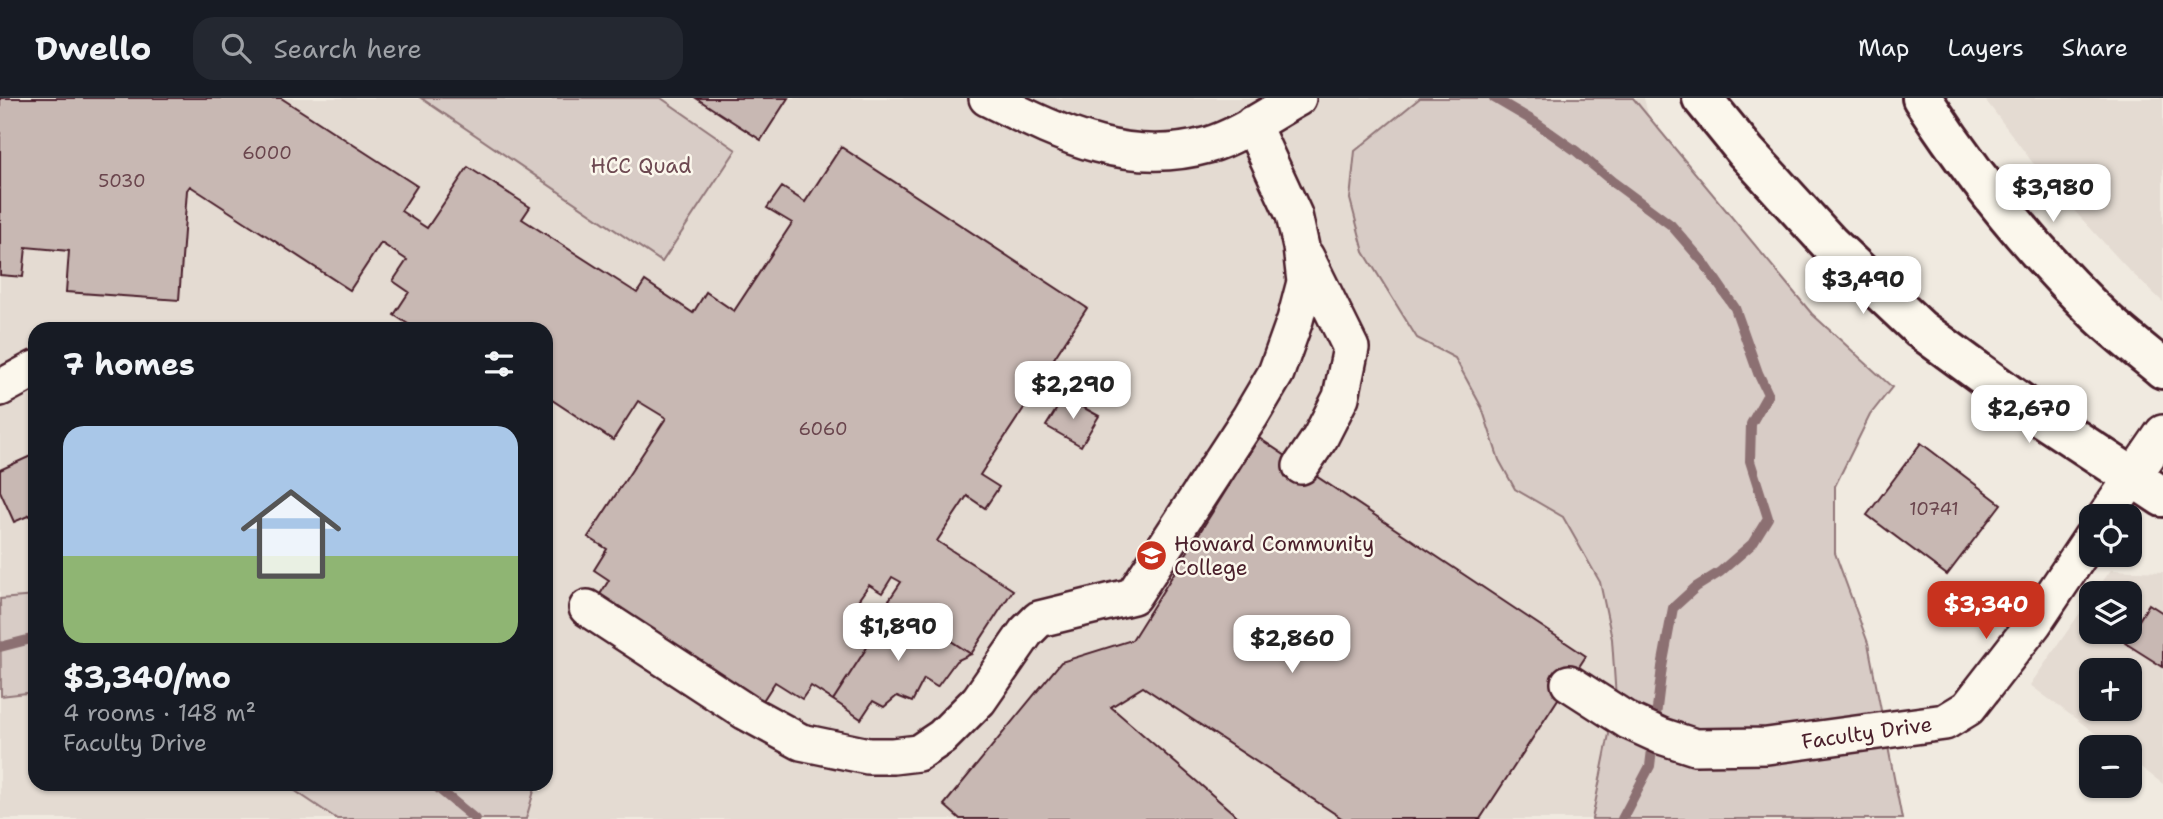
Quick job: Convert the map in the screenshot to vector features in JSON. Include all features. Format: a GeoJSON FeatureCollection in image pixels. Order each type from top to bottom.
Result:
{"type":"FeatureCollection","features":[{"type":"Feature","properties":{"kind":"main road"},"geometry":{"type":"LineString","coordinates":[[1702,98],[1746,152],[1830,244],[1920,329],[2029,409],[2163,497]]}},
{"type":"Feature","properties":{"kind":"main road"},"geometry":{"type":"LineString","coordinates":[[1922,98],[1948,138],[2019,231],[2095,312],[2163,369]]}},
{"type":"Feature","properties":{"kind":"street"},"geometry":{"type":"LineString","coordinates":[[988,98],[1040,124],[1090,144],[1130,152],[1170,152],[1207,145],[1298,98]]}},
{"type":"Feature","properties":{"kind":"street"},"geometry":{"type":"LineString","coordinates":[[587,608],[746,712],[801,742],[868,756],[918,753],[943,737],[979,700],[1026,632],[1039,619],[1133,596],[1276,373],[1306,282],[1294,215],[1252,124]]}},
{"type":"Feature","properties":{"kind":"street"},"geometry":{"type":"LineString","coordinates":[[1301,247],[1351,348],[1341,397],[1320,438],[1301,466]]}},
{"type":"Feature","properties":{"kind":"street"},"geometry":{"type":"LineString","coordinates":[[0,388],[28,373]]}},
{"type":"Feature","properties":{"kind":"street"},"geometry":{"type":"LineString","coordinates":[[2114,504],[2163,433]]}},
{"type":"Feature","properties":{"kind":"street","name":"Faculty Drive"},"geometry":{"type":"LineString","coordinates":[[1575,687],[1628,721],[1695,747],[1768,746],[1945,722],[1968,708],[2034,623],[2079,556]]}},
{"type":"Feature","properties":{"kind":"shaded area","name":"Howard Community College"},"geometry":{"type":"Polygon","coordinates":[[[0,98],[1644,98],[1819,819],[0,819],[0,98]]]}},
{"type":"Feature","properties":{"kind":"shaded area"},"geometry":{"type":"Polygon","coordinates":[[[1984,98],[2163,98],[2163,302],[2130,271],[2045,179],[1984,98]]]}},
{"type":"Feature","properties":{"kind":"shaded area"},"geometry":{"type":"Polygon","coordinates":[[[2111,570],[2163,572],[2163,784],[2142,768],[2142,735],[2098,735],[2030,685],[2079,614],[2079,644],[2142,644],[2142,581],[2103,581],[2111,570]]]}},
{"type":"Feature","properties":{"kind":"green space","name":"HCC Quad"},"geometry":{"type":"Polygon","coordinates":[[[421,98],[661,98],[736,150],[662,262],[421,98]]]}},
{"type":"Feature","properties":{"kind":"green space"},"geometry":{"type":"Polygon","coordinates":[[[1420,98],[1633,98],[1812,314],[1892,387],[1870,415],[1835,486],[1835,553],[1868,643],[1902,819],[1592,819],[1616,699],[1612,639],[1600,582],[1563,517],[1515,489],[1499,460],[1482,408],[1455,358],[1417,338],[1364,252],[1350,199],[1355,151],[1420,98]]]}},
{"type":"Feature","properties":{"kind":"green space"},"geometry":{"type":"Polygon","coordinates":[[[28,597],[28,693],[1,696],[0,599],[28,597]]]}},
{"type":"Feature","properties":{"kind":"green space"},"geometry":{"type":"Polygon","coordinates":[[[295,791],[534,791],[526,819],[337,819],[295,791]]]}},
{"type":"Feature","properties":{"kind":"building"},"geometry":{"type":"Polygon","coordinates":[[[0,98],[281,98],[417,186],[401,211],[427,228],[468,167],[530,207],[522,219],[637,293],[645,281],[693,313],[706,292],[734,311],[792,223],[767,208],[782,187],[805,202],[841,147],[1087,308],[1051,363],[1071,376],[1057,397],[1039,385],[980,475],[999,487],[985,508],[967,496],[937,541],[1013,590],[971,654],[889,600],[901,582],[892,577],[882,593],[869,585],[859,599],[886,618],[833,700],[811,686],[802,699],[775,682],[762,702],[599,596],[609,580],[594,570],[607,549],[588,537],[666,418],[638,401],[613,440],[553,401],[553,322],[405,322],[394,315],[409,292],[393,281],[407,260],[381,243],[350,290],[190,186],[187,190],[179,300],[66,292],[69,251],[26,247],[23,277],[0,275],[0,98]]]}},
{"type":"Feature","properties":{"kind":"building"},"geometry":{"type":"Polygon","coordinates":[[[696,98],[788,98],[761,140],[696,98]]]}},
{"type":"Feature","properties":{"kind":"building"},"geometry":{"type":"Polygon","coordinates":[[[1064,397],[1099,416],[1081,446],[1046,426],[1064,397]]]}},
{"type":"Feature","properties":{"kind":"building"},"geometry":{"type":"Polygon","coordinates":[[[1259,438],[1586,656],[1480,819],[1343,819],[1143,687],[1111,707],[1240,819],[960,819],[944,805],[1061,662],[1132,640],[1259,438]]]}},
{"type":"Feature","properties":{"kind":"building"},"geometry":{"type":"Polygon","coordinates":[[[1921,443],[2001,504],[1947,575],[1867,515],[1921,443]]]}},
{"type":"Feature","properties":{"kind":"building"},"geometry":{"type":"Polygon","coordinates":[[[28,457],[28,516],[14,522],[0,491],[0,470],[28,457]]]}},
{"type":"Feature","properties":{"kind":"building"},"geometry":{"type":"Polygon","coordinates":[[[889,600],[971,654],[956,661],[937,687],[924,679],[912,702],[897,696],[884,707],[873,701],[861,719],[833,700],[886,618],[889,600]]]}},
{"type":"Feature","properties":{"kind":"building"},"geometry":{"type":"Polygon","coordinates":[[[2149,604],[2163,613],[2163,667],[2127,644],[2142,644],[2142,615],[2149,604]]]}},
{"type":"Feature","properties":{"kind":"waterway"},"geometry":{"type":"LineString","coordinates":[[1494,98],[1576,151],[1671,225],[1704,263],[1735,308],[1768,394],[1751,424],[1750,461],[1768,518],[1752,544],[1673,608],[1662,667],[1650,766],[1622,819]]}},
{"type":"Feature","properties":{"kind":"waterway"},"geometry":{"type":"LineString","coordinates":[[0,647],[28,640]]}},
{"type":"Feature","properties":{"kind":"waterway"},"geometry":{"type":"LineString","coordinates":[[441,791],[475,819]]}},
{"type":"Feature","properties":{"kind":"place","name":"Howard Community College"},"geometry":{"type":"Point","coordinates":[1151,556]}}]}
